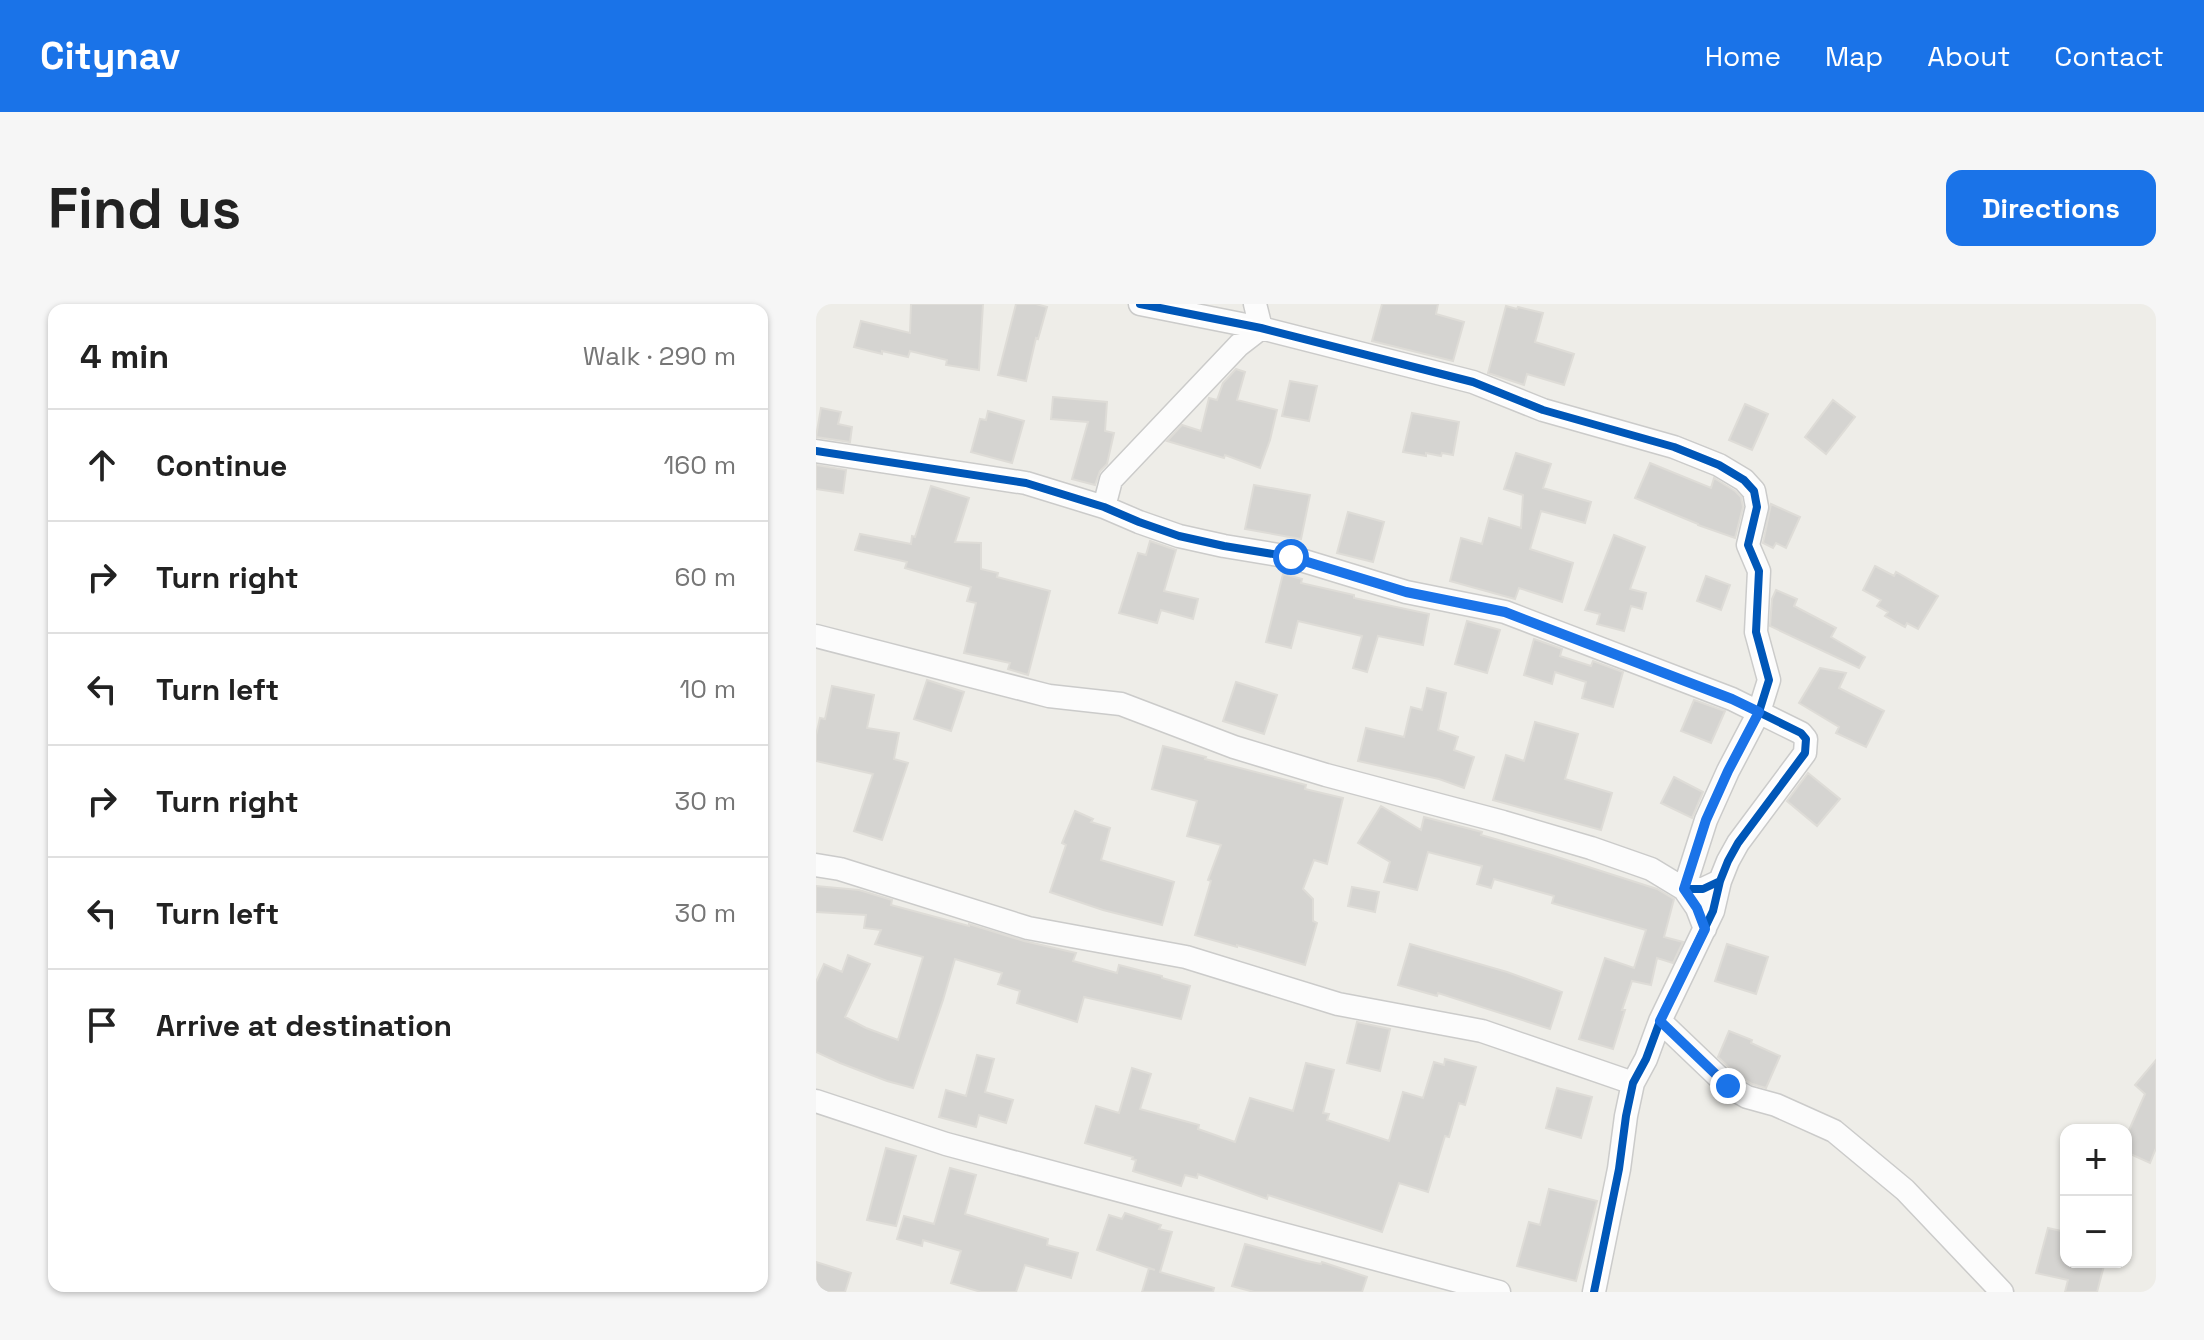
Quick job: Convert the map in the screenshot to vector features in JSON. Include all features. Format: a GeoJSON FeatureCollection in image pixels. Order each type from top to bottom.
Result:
{"type":"FeatureCollection","features":[{"type":"Feature","properties":{"kind":"street"},"geometry":{"type":"LineString","coordinates":[[1140,304],[1261,328],[1473,382],[1543,410],[1674,447],[1719,465],[1744,480],[1754,491],[1757,507],[1748,545],[1759,571],[1756,632],[1769,680],[1759,712],[1706,820],[1684,889]]}},
{"type":"Feature","properties":{"kind":"street"},"geometry":{"type":"LineString","coordinates":[[1255,304],[1261,328]]}},
{"type":"Feature","properties":{"kind":"street"},"geometry":{"type":"LineString","coordinates":[[1104,507],[1111,480],[1239,345],[1261,328]]}},
{"type":"Feature","properties":{"kind":"street"},"geometry":{"type":"LineString","coordinates":[[816,451],[1026,483],[1104,507],[1179,536],[1291,557],[1406,592],[1505,612],[1719,694],[1801,733],[1806,739],[1805,753],[1728,861],[1713,911],[1633,1083],[1594,1292]]}},
{"type":"Feature","properties":{"kind":"street"},"geometry":{"type":"LineString","coordinates":[[816,636],[1049,696],[1121,704],[1234,747],[1591,848],[1651,869],[1684,889],[1697,908],[1705,929]]}},
{"type":"Feature","properties":{"kind":"street"},"geometry":{"type":"LineString","coordinates":[[816,865],[840,869],[1028,928],[1186,957],[1338,1004],[1482,1031],[1633,1083]]}},
{"type":"Feature","properties":{"kind":"street"},"geometry":{"type":"LineString","coordinates":[[1684,889],[1703,889],[1720,881]]}},
{"type":"Feature","properties":{"kind":"street"},"geometry":{"type":"LineString","coordinates":[[1660,1021],[1728,1086],[1747,1097],[1776,1105],[1834,1131],[1905,1190],[2002,1292]]}},
{"type":"Feature","properties":{"kind":"street"},"geometry":{"type":"LineString","coordinates":[[816,1101],[946,1144],[1499,1292]]}},
{"type":"Feature","properties":{"kind":"building"},"geometry":{"type":"Polygon","coordinates":[[[911,304],[983,304],[979,370],[946,365],[947,360],[910,351],[908,357],[854,347],[861,321],[910,333],[911,304]]]}},
{"type":"Feature","properties":{"kind":"building"},"geometry":{"type":"Polygon","coordinates":[[[1016,304],[1047,307],[1026,381],[998,375],[1016,304]]]}},
{"type":"Feature","properties":{"kind":"building"},"geometry":{"type":"Polygon","coordinates":[[[1382,304],[1438,304],[1436,314],[1464,322],[1453,361],[1372,341],[1382,304]]]}},
{"type":"Feature","properties":{"kind":"building"},"geometry":{"type":"Polygon","coordinates":[[[1506,306],[1543,313],[1535,342],[1574,354],[1564,385],[1527,374],[1524,385],[1488,373],[1506,306]]]}},
{"type":"Feature","properties":{"kind":"building"},"geometry":{"type":"Polygon","coordinates":[[[1236,369],[1245,372],[1237,400],[1277,410],[1260,468],[1225,455],[1224,458],[1167,441],[1182,425],[1201,431],[1209,398],[1217,400],[1223,383],[1236,369]]]}},
{"type":"Feature","properties":{"kind":"building"},"geometry":{"type":"Polygon","coordinates":[[[1290,381],[1317,386],[1309,421],[1282,416],[1290,381]]]}},
{"type":"Feature","properties":{"kind":"building"},"geometry":{"type":"Polygon","coordinates":[[[1053,397],[1107,402],[1105,431],[1114,433],[1107,464],[1100,471],[1095,485],[1072,479],[1088,422],[1051,419],[1053,397]]]}},
{"type":"Feature","properties":{"kind":"building"},"geometry":{"type":"Polygon","coordinates":[[[1833,400],[1855,417],[1826,454],[1805,437],[1833,400]]]}},
{"type":"Feature","properties":{"kind":"building"},"geometry":{"type":"Polygon","coordinates":[[[1745,404],[1768,414],[1752,450],[1729,440],[1745,404]]]}},
{"type":"Feature","properties":{"kind":"building"},"geometry":{"type":"Polygon","coordinates":[[[821,408],[841,412],[838,424],[852,427],[850,442],[816,437],[821,408]]]}},
{"type":"Feature","properties":{"kind":"building"},"geometry":{"type":"Polygon","coordinates":[[[988,411],[1024,421],[1012,463],[971,452],[980,419],[986,420],[988,411]]]}},
{"type":"Feature","properties":{"kind":"building"},"geometry":{"type":"Polygon","coordinates":[[[1412,413],[1459,422],[1453,455],[1426,453],[1426,456],[1403,452],[1412,413]]]}},
{"type":"Feature","properties":{"kind":"building"},"geometry":{"type":"Polygon","coordinates":[[[1516,453],[1551,464],[1543,488],[1591,502],[1585,523],[1541,511],[1530,549],[1573,563],[1562,602],[1519,588],[1515,599],[1450,581],[1461,538],[1482,544],[1489,518],[1521,528],[1523,495],[1504,489],[1516,453]]]}},
{"type":"Feature","properties":{"kind":"building"},"geometry":{"type":"Polygon","coordinates":[[[1650,463],[1711,488],[1714,478],[1735,491],[1741,497],[1743,507],[1735,538],[1635,498],[1650,463]]]}},
{"type":"Feature","properties":{"kind":"building"},"geometry":{"type":"Polygon","coordinates":[[[816,465],[846,470],[843,493],[816,489],[816,465]]]}},
{"type":"Feature","properties":{"kind":"building"},"geometry":{"type":"Polygon","coordinates":[[[1254,485],[1310,495],[1301,539],[1245,529],[1254,485]]]}},
{"type":"Feature","properties":{"kind":"building"},"geometry":{"type":"Polygon","coordinates":[[[931,486],[969,498],[955,542],[981,543],[981,569],[998,573],[997,577],[1050,591],[1028,675],[1008,669],[1010,663],[964,653],[976,603],[967,601],[971,587],[905,568],[907,562],[855,550],[860,534],[911,544],[931,486]]]}},
{"type":"Feature","properties":{"kind":"building"},"geometry":{"type":"Polygon","coordinates":[[[1771,504],[1800,517],[1786,548],[1776,543],[1773,548],[1763,543],[1771,504]]]}},
{"type":"Feature","properties":{"kind":"building"},"geometry":{"type":"Polygon","coordinates":[[[1348,512],[1384,522],[1373,562],[1337,553],[1348,512]]]}},
{"type":"Feature","properties":{"kind":"building"},"geometry":{"type":"Polygon","coordinates":[[[1614,535],[1645,547],[1630,589],[1646,593],[1642,609],[1631,606],[1624,631],[1597,624],[1600,614],[1585,610],[1614,535]]]}},
{"type":"Feature","properties":{"kind":"building"},"geometry":{"type":"Polygon","coordinates":[[[1150,541],[1176,550],[1164,591],[1198,599],[1193,619],[1161,610],[1157,623],[1119,613],[1138,553],[1146,555],[1150,541]]]}},
{"type":"Feature","properties":{"kind":"building"},"geometry":{"type":"Polygon","coordinates":[[[1875,566],[1894,576],[1896,572],[1938,596],[1918,629],[1907,623],[1905,627],[1885,616],[1888,612],[1877,606],[1881,600],[1863,590],[1875,566]]]}},
{"type":"Feature","properties":{"kind":"building"},"geometry":{"type":"Polygon","coordinates":[[[1283,574],[1302,579],[1301,583],[1354,595],[1354,598],[1429,614],[1423,645],[1378,636],[1367,672],[1353,668],[1362,636],[1298,621],[1291,648],[1266,642],[1283,574]]]}},
{"type":"Feature","properties":{"kind":"building"},"geometry":{"type":"Polygon","coordinates":[[[1706,576],[1730,585],[1721,610],[1697,601],[1706,576]]]}},
{"type":"Feature","properties":{"kind":"building"},"geometry":{"type":"Polygon","coordinates":[[[1776,590],[1797,599],[1794,606],[1836,628],[1831,637],[1865,657],[1859,668],[1770,626],[1772,599],[1776,590]]]}},
{"type":"Feature","properties":{"kind":"building"},"geometry":{"type":"Polygon","coordinates":[[[1467,621],[1500,630],[1487,673],[1455,664],[1467,621]]]}},
{"type":"Feature","properties":{"kind":"building"},"geometry":{"type":"Polygon","coordinates":[[[1534,639],[1562,649],[1560,656],[1591,666],[1593,661],[1623,672],[1613,707],[1582,698],[1586,682],[1555,672],[1552,684],[1524,675],[1534,639]]]}},
{"type":"Feature","properties":{"kind":"building"},"geometry":{"type":"Polygon","coordinates":[[[1820,668],[1846,673],[1839,688],[1884,711],[1866,747],[1836,733],[1839,727],[1799,703],[1820,668]]]}},
{"type":"Feature","properties":{"kind":"building"},"geometry":{"type":"Polygon","coordinates":[[[927,680],[964,692],[951,731],[914,719],[927,680]]]}},
{"type":"Feature","properties":{"kind":"building"},"geometry":{"type":"Polygon","coordinates":[[[1236,682],[1277,695],[1264,734],[1223,721],[1236,682]]]}},
{"type":"Feature","properties":{"kind":"building"},"geometry":{"type":"Polygon","coordinates":[[[832,686],[874,695],[867,728],[899,733],[894,759],[908,763],[882,840],[854,831],[873,774],[816,761],[816,735],[820,718],[825,719],[832,686]]]}},
{"type":"Feature","properties":{"kind":"building"},"geometry":{"type":"Polygon","coordinates":[[[1427,688],[1446,693],[1438,730],[1458,737],[1454,750],[1474,757],[1464,788],[1439,779],[1358,761],[1366,728],[1404,737],[1411,707],[1422,710],[1427,688]]]}},
{"type":"Feature","properties":{"kind":"building"},"geometry":{"type":"Polygon","coordinates":[[[1694,700],[1725,711],[1711,743],[1681,731],[1694,700]]]}},
{"type":"Feature","properties":{"kind":"building"},"geometry":{"type":"Polygon","coordinates":[[[1535,722],[1578,734],[1565,779],[1612,793],[1601,830],[1493,800],[1506,755],[1524,761],[1535,722]]]}},
{"type":"Feature","properties":{"kind":"building"},"geometry":{"type":"Polygon","coordinates":[[[1163,746],[1343,798],[1327,864],[1314,860],[1303,889],[1313,899],[1313,921],[1317,923],[1305,965],[1195,935],[1211,881],[1208,880],[1221,845],[1187,836],[1197,801],[1152,789],[1163,746]]]}},
{"type":"Feature","properties":{"kind":"building"},"geometry":{"type":"Polygon","coordinates":[[[1808,773],[1840,799],[1817,826],[1787,801],[1808,773]]]}},
{"type":"Feature","properties":{"kind":"building"},"geometry":{"type":"Polygon","coordinates":[[[1674,777],[1703,792],[1692,818],[1661,803],[1674,777]]]}},
{"type":"Feature","properties":{"kind":"building"},"geometry":{"type":"Polygon","coordinates":[[[1381,806],[1421,830],[1424,817],[1482,832],[1481,835],[1657,889],[1674,899],[1664,937],[1683,942],[1673,963],[1657,958],[1651,985],[1632,981],[1613,1049],[1579,1039],[1605,958],[1634,968],[1646,930],[1552,903],[1554,896],[1494,879],[1491,888],[1477,884],[1482,866],[1428,852],[1417,890],[1384,882],[1390,862],[1358,843],[1381,806]]]}},
{"type":"Feature","properties":{"kind":"building"},"geometry":{"type":"Polygon","coordinates":[[[1075,811],[1093,819],[1091,822],[1110,828],[1101,860],[1174,882],[1162,925],[1050,892],[1066,845],[1062,843],[1075,811]]]}},
{"type":"Feature","properties":{"kind":"building"},"geometry":{"type":"Polygon","coordinates":[[[816,886],[859,890],[892,900],[891,905],[1076,953],[1073,961],[1117,973],[1119,965],[1190,986],[1181,1019],[1084,997],[1077,1022],[1017,1003],[1020,991],[998,984],[1002,973],[955,959],[913,1088],[887,1081],[816,1052],[816,982],[824,964],[842,972],[848,955],[870,964],[845,1017],[898,1040],[923,957],[875,944],[881,930],[864,928],[866,915],[816,912],[816,886]]]}},
{"type":"Feature","properties":{"kind":"building"},"geometry":{"type":"Polygon","coordinates":[[[1352,887],[1379,892],[1375,912],[1348,906],[1352,887]]]}},
{"type":"Feature","properties":{"kind":"building"},"geometry":{"type":"Polygon","coordinates":[[[1410,944],[1507,972],[1562,992],[1550,1029],[1438,993],[1437,996],[1398,985],[1410,944]]]}},
{"type":"Feature","properties":{"kind":"building"},"geometry":{"type":"Polygon","coordinates":[[[1727,944],[1768,957],[1756,994],[1715,981],[1727,944]]]}},
{"type":"Feature","properties":{"kind":"building"},"geometry":{"type":"Polygon","coordinates":[[[1357,1022],[1390,1029],[1380,1071],[1347,1063],[1357,1022]]]}},
{"type":"Feature","properties":{"kind":"building"},"geometry":{"type":"Polygon","coordinates":[[[1729,1031],[1780,1056],[1766,1088],[1736,1074],[1718,1057],[1729,1031]]]}},
{"type":"Feature","properties":{"kind":"building"},"geometry":{"type":"Polygon","coordinates":[[[977,1055],[994,1059],[985,1092],[1013,1100],[1006,1123],[979,1115],[976,1127],[939,1117],[946,1090],[966,1096],[977,1055]]]}},
{"type":"Feature","properties":{"kind":"building"},"geometry":{"type":"Polygon","coordinates":[[[1445,1059],[1476,1067],[1465,1105],[1459,1103],[1428,1192],[1399,1183],[1382,1232],[1268,1195],[1267,1199],[1198,1174],[1197,1178],[1185,1175],[1181,1186],[1133,1171],[1136,1160],[1133,1157],[1085,1143],[1096,1106],[1119,1113],[1132,1068],[1151,1074],[1140,1109],[1199,1125],[1198,1129],[1235,1142],[1250,1098],[1293,1111],[1306,1063],[1334,1070],[1323,1113],[1329,1114],[1327,1120],[1389,1141],[1403,1092],[1423,1098],[1434,1062],[1444,1065],[1445,1059]]]}},
{"type":"Feature","properties":{"kind":"building"},"geometry":{"type":"Polygon","coordinates":[[[2156,1060],[2156,1148],[2150,1163],[2132,1155],[2132,1124],[2145,1094],[2135,1085],[2156,1060]]]}},
{"type":"Feature","properties":{"kind":"building"},"geometry":{"type":"Polygon","coordinates":[[[1557,1088],[1592,1097],[1581,1138],[1546,1128],[1557,1088]]]}},
{"type":"Feature","properties":{"kind":"building"},"geometry":{"type":"Polygon","coordinates":[[[886,1148],[916,1156],[896,1226],[867,1220],[886,1148]]]}},
{"type":"Feature","properties":{"kind":"building"},"geometry":{"type":"Polygon","coordinates":[[[950,1168],[976,1175],[965,1214],[1048,1239],[1047,1245],[1078,1253],[1071,1278],[1025,1265],[1016,1292],[981,1292],[951,1283],[961,1251],[923,1240],[922,1246],[897,1239],[904,1216],[934,1224],[950,1168]]]}},
{"type":"Feature","properties":{"kind":"building"},"geometry":{"type":"Polygon","coordinates":[[[1549,1189],[1597,1201],[1576,1281],[1517,1266],[1529,1222],[1540,1225],[1549,1189]]]}},
{"type":"Feature","properties":{"kind":"building"},"geometry":{"type":"Polygon","coordinates":[[[1125,1213],[1172,1232],[1160,1272],[1214,1288],[1213,1292],[1142,1292],[1149,1268],[1155,1270],[1097,1250],[1109,1215],[1122,1219],[1125,1213]]]}},
{"type":"Feature","properties":{"kind":"building"},"geometry":{"type":"Polygon","coordinates":[[[2048,1228],[2060,1231],[2060,1268],[2103,1268],[2097,1292],[2065,1292],[2068,1280],[2036,1273],[2048,1228]]]}},
{"type":"Feature","properties":{"kind":"building"},"geometry":{"type":"Polygon","coordinates":[[[1245,1244],[1307,1261],[1322,1262],[1367,1277],[1362,1292],[1254,1292],[1232,1286],[1245,1244]]]}},
{"type":"Feature","properties":{"kind":"building"},"geometry":{"type":"Polygon","coordinates":[[[816,1262],[851,1273],[845,1292],[816,1292],[816,1262]]]}},
{"type":"Feature","properties":{"kind":"cycle path"},"geometry":{"type":"LineString","coordinates":[[1140,304],[1261,328],[1473,382],[1543,410],[1674,447],[1719,465],[1744,480],[1754,491],[1757,507],[1748,545],[1759,571],[1756,632],[1769,680],[1759,712],[1706,820],[1684,889],[1703,889],[1720,881]]}},
{"type":"Feature","properties":{"kind":"cycle path"},"geometry":{"type":"LineString","coordinates":[[816,451],[1026,483],[1104,507],[1179,536],[1291,557],[1406,592],[1505,612],[1732,699],[1801,733],[1806,739],[1805,753],[1728,861],[1713,911],[1633,1083],[1594,1292]]}},
{"type":"Feature","properties":{"kind":"route"},"geometry":{"type":"LineString","coordinates":[[1291,557],[1406,592],[1505,612],[1759,712],[1706,820],[1684,889],[1697,908],[1705,929],[1660,1021],[1728,1086]]}}]}
